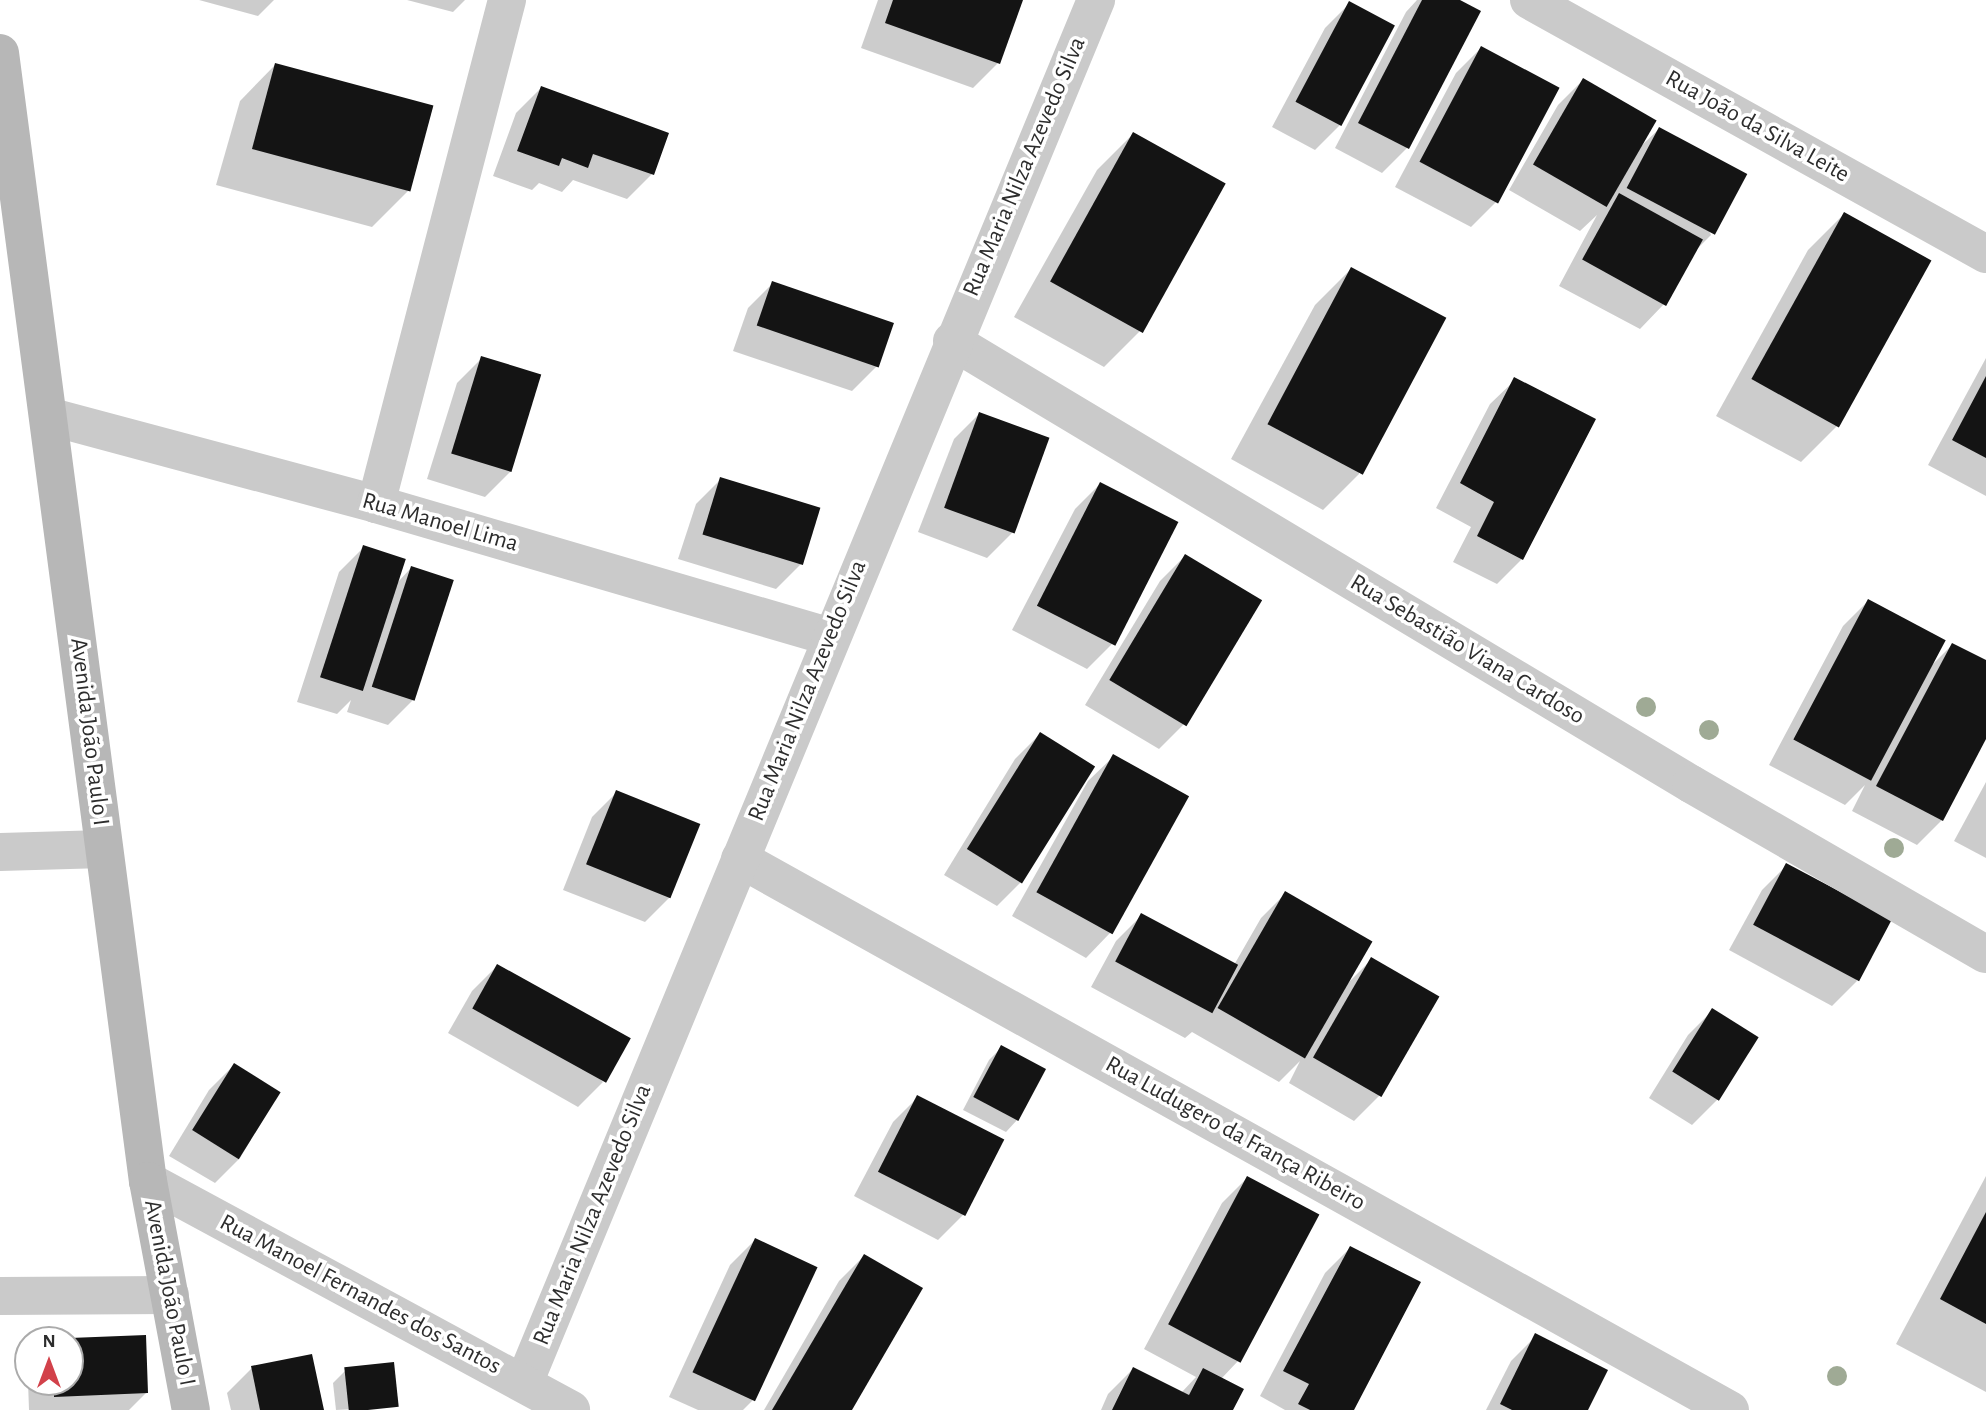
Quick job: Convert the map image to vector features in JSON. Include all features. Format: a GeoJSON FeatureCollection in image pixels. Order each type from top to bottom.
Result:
{"type":"FeatureCollection","features":[{"type":"Feature","properties":{"kind":"main road","name":"Avenida João Paulo I"},"geometry":{"type":"LineString","coordinates":[[0,52],[148,1181],[191,1410]]}},
{"type":"Feature","properties":{"kind":"street"},"geometry":{"type":"LineString","coordinates":[[376,504],[507,0]]}},
{"type":"Feature","properties":{"kind":"street","name":"Rua Maria Nilza Azevedo Silva"},"geometry":{"type":"LineString","coordinates":[[524,1383],[952,341],[1096,0]]}},
{"type":"Feature","properties":{"kind":"street","name":"Rua João da Silva Leite"},"geometry":{"type":"LineString","coordinates":[[1529,0],[1986,254]]}},
{"type":"Feature","properties":{"kind":"street","name":"Rua Sebastião Viana Cardoso"},"geometry":{"type":"LineString","coordinates":[[952,341],[1691,784],[1986,954]]}},
{"type":"Feature","properties":{"kind":"street","name":"Rua Manoel Lima"},"geometry":{"type":"LineString","coordinates":[[48,416],[376,504],[830,636]]}},
{"type":"Feature","properties":{"kind":"street"},"geometry":{"type":"LineString","coordinates":[[0,852],[104,849]]}},
{"type":"Feature","properties":{"kind":"street","name":"Rua Ludugero da França Ribeiro"},"geometry":{"type":"LineString","coordinates":[[740,859],[1712,1405]]}},
{"type":"Feature","properties":{"kind":"street","name":"Rua Manoel Fernandes dos Santos"},"geometry":{"type":"LineString","coordinates":[[148,1181],[570,1410]]}},
{"type":"Feature","properties":{"kind":"street"},"geometry":{"type":"LineString","coordinates":[[0,1296],[170,1295]]}},
{"type":"Feature","properties":{"kind":"building"},"geometry":{"type":"Polygon","coordinates":[[[893,0],[1023,0],[1000,64],[885,23],[893,0]]]}},
{"type":"Feature","properties":{"kind":"building"},"geometry":{"type":"Polygon","coordinates":[[[1422,0],[1460,0],[1481,11],[1409,149],[1358,123],[1422,0]]]}},
{"type":"Feature","properties":{"kind":"building"},"geometry":{"type":"Polygon","coordinates":[[[1349,1],[1395,25],[1341,126],[1295,102],[1349,1]]]}},
{"type":"Feature","properties":{"kind":"building"},"geometry":{"type":"Polygon","coordinates":[[[1481,46],[1560,88],[1498,203],[1419,162],[1481,46]]]}},
{"type":"Feature","properties":{"kind":"building"},"geometry":{"type":"Polygon","coordinates":[[[275,63],[433,105],[410,191],[252,149],[275,63]]]}},
{"type":"Feature","properties":{"kind":"building"},"geometry":{"type":"Polygon","coordinates":[[[1583,78],[1657,120],[1607,207],[1533,165],[1583,78]]]}},
{"type":"Feature","properties":{"kind":"building"},"geometry":{"type":"Polygon","coordinates":[[[541,86],[669,133],[654,175],[593,154],[588,168],[562,158],[559,166],[517,151],[541,86]]]}},
{"type":"Feature","properties":{"kind":"building"},"geometry":{"type":"Polygon","coordinates":[[[1659,127],[1747,174],[1715,235],[1627,188],[1659,127]]]}},
{"type":"Feature","properties":{"kind":"building"},"geometry":{"type":"Polygon","coordinates":[[[1133,132],[1226,183],[1143,333],[1050,282],[1133,132]]]}},
{"type":"Feature","properties":{"kind":"building"},"geometry":{"type":"Polygon","coordinates":[[[1619,193],[1703,240],[1666,306],[1582,259],[1619,193]]]}},
{"type":"Feature","properties":{"kind":"building"},"geometry":{"type":"Polygon","coordinates":[[[1844,212],[1931,260],[1839,428],[1751,379],[1844,212]]]}},
{"type":"Feature","properties":{"kind":"building"},"geometry":{"type":"Polygon","coordinates":[[[1351,267],[1446,318],[1363,475],[1267,424],[1351,267]]]}},
{"type":"Feature","properties":{"kind":"building"},"geometry":{"type":"Polygon","coordinates":[[[772,281],[894,323],[879,367],[757,325],[772,281]]]}},
{"type":"Feature","properties":{"kind":"building"},"geometry":{"type":"Polygon","coordinates":[[[481,356],[541,374],[511,472],[451,454],[481,356]]]}},
{"type":"Feature","properties":{"kind":"building"},"geometry":{"type":"Polygon","coordinates":[[[1986,376],[1986,458],[1952,440],[1986,376]]]}},
{"type":"Feature","properties":{"kind":"building"},"geometry":{"type":"Polygon","coordinates":[[[1514,377],[1596,419],[1523,560],[1477,536],[1494,502],[1460,483],[1514,377]]]}},
{"type":"Feature","properties":{"kind":"building"},"geometry":{"type":"Polygon","coordinates":[[[979,412],[1049,438],[1015,534],[944,508],[979,412]]]}},
{"type":"Feature","properties":{"kind":"building"},"geometry":{"type":"Polygon","coordinates":[[[720,477],[820,508],[803,565],[702,534],[720,477]]]}},
{"type":"Feature","properties":{"kind":"building"},"geometry":{"type":"Polygon","coordinates":[[[1100,482],[1178,522],[1115,646],[1037,606],[1100,482]]]}},
{"type":"Feature","properties":{"kind":"building"},"geometry":{"type":"Polygon","coordinates":[[[363,545],[406,559],[363,691],[320,677],[363,545]]]}},
{"type":"Feature","properties":{"kind":"building"},"geometry":{"type":"Polygon","coordinates":[[[1185,554],[1262,600],[1186,726],[1109,680],[1185,554]]]}},
{"type":"Feature","properties":{"kind":"building"},"geometry":{"type":"Polygon","coordinates":[[[411,566],[454,580],[415,701],[372,687],[411,566]]]}},
{"type":"Feature","properties":{"kind":"building"},"geometry":{"type":"Polygon","coordinates":[[[1868,599],[1946,640],[1871,781],[1793,739],[1868,599]]]}},
{"type":"Feature","properties":{"kind":"building"},"geometry":{"type":"Polygon","coordinates":[[[1952,643],[1986,660],[1986,739],[1943,821],[1876,786],[1952,643]]]}},
{"type":"Feature","properties":{"kind":"building"},"geometry":{"type":"Polygon","coordinates":[[[1040,732],[1095,766],[1022,883],[967,849],[1040,732]]]}},
{"type":"Feature","properties":{"kind":"building"},"geometry":{"type":"Polygon","coordinates":[[[1113,754],[1189,796],[1112,934],[1036,892],[1113,754]]]}},
{"type":"Feature","properties":{"kind":"building"},"geometry":{"type":"Polygon","coordinates":[[[616,790],[700,824],[670,898],[586,864],[616,790]]]}},
{"type":"Feature","properties":{"kind":"building"},"geometry":{"type":"Polygon","coordinates":[[[1786,863],[1892,919],[1859,981],[1753,925],[1786,863]]]}},
{"type":"Feature","properties":{"kind":"building"},"geometry":{"type":"Polygon","coordinates":[[[1285,891],[1372,941],[1305,1058],[1218,1008],[1285,891]]]}},
{"type":"Feature","properties":{"kind":"building"},"geometry":{"type":"Polygon","coordinates":[[[1141,913],[1238,965],[1212,1013],[1115,962],[1141,913]]]}},
{"type":"Feature","properties":{"kind":"building"},"geometry":{"type":"Polygon","coordinates":[[[1371,957],[1439,996],[1381,1097],[1313,1057],[1371,957]]]}},
{"type":"Feature","properties":{"kind":"building"},"geometry":{"type":"Polygon","coordinates":[[[497,964],[631,1038],[606,1083],[472,1009],[497,964]]]}},
{"type":"Feature","properties":{"kind":"building"},"geometry":{"type":"Polygon","coordinates":[[[1712,1008],[1759,1037],[1719,1101],[1672,1072],[1712,1008]]]}},
{"type":"Feature","properties":{"kind":"building"},"geometry":{"type":"Polygon","coordinates":[[[1001,1045],[1046,1069],[1018,1121],[973,1097],[1001,1045]]]}},
{"type":"Feature","properties":{"kind":"building"},"geometry":{"type":"Polygon","coordinates":[[[234,1063],[281,1092],[239,1159],[192,1130],[234,1063]]]}},
{"type":"Feature","properties":{"kind":"building"},"geometry":{"type":"Polygon","coordinates":[[[917,1095],[1004,1139],[965,1216],[878,1172],[917,1095]]]}},
{"type":"Feature","properties":{"kind":"building"},"geometry":{"type":"Polygon","coordinates":[[[1247,1176],[1319,1214],[1241,1363],[1168,1324],[1247,1176]]]}},
{"type":"Feature","properties":{"kind":"building"},"geometry":{"type":"Polygon","coordinates":[[[1986,1212],[1986,1324],[1940,1299],[1986,1212]]]}},
{"type":"Feature","properties":{"kind":"building"},"geometry":{"type":"Polygon","coordinates":[[[755,1238],[818,1267],[755,1401],[692,1372],[755,1238]]]}},
{"type":"Feature","properties":{"kind":"building"},"geometry":{"type":"Polygon","coordinates":[[[1350,1246],[1421,1282],[1354,1410],[1310,1410],[1298,1404],[1309,1384],[1283,1371],[1350,1246]]]}},
{"type":"Feature","properties":{"kind":"building"},"geometry":{"type":"Polygon","coordinates":[[[864,1254],[923,1288],[852,1410],[772,1410],[864,1254]]]}},
{"type":"Feature","properties":{"kind":"building"},"geometry":{"type":"Polygon","coordinates":[[[1535,1333],[1608,1370],[1588,1410],[1512,1410],[1500,1404],[1535,1333]]]}},
{"type":"Feature","properties":{"kind":"building"},"geometry":{"type":"Polygon","coordinates":[[[146,1335],[148,1393],[84,1396],[84,1337],[146,1335]]]}},
{"type":"Feature","properties":{"kind":"building"},"geometry":{"type":"Polygon","coordinates":[[[312,1354],[324,1410],[260,1410],[251,1366],[312,1354]]]}},
{"type":"Feature","properties":{"kind":"building"},"geometry":{"type":"Polygon","coordinates":[[[394,1362],[399,1407],[349,1410],[344,1367],[394,1362]]]}},
{"type":"Feature","properties":{"kind":"building"},"geometry":{"type":"Polygon","coordinates":[[[1133,1367],[1189,1395],[1203,1368],[1244,1389],[1233,1410],[1112,1410],[1133,1367]]]}}]}
